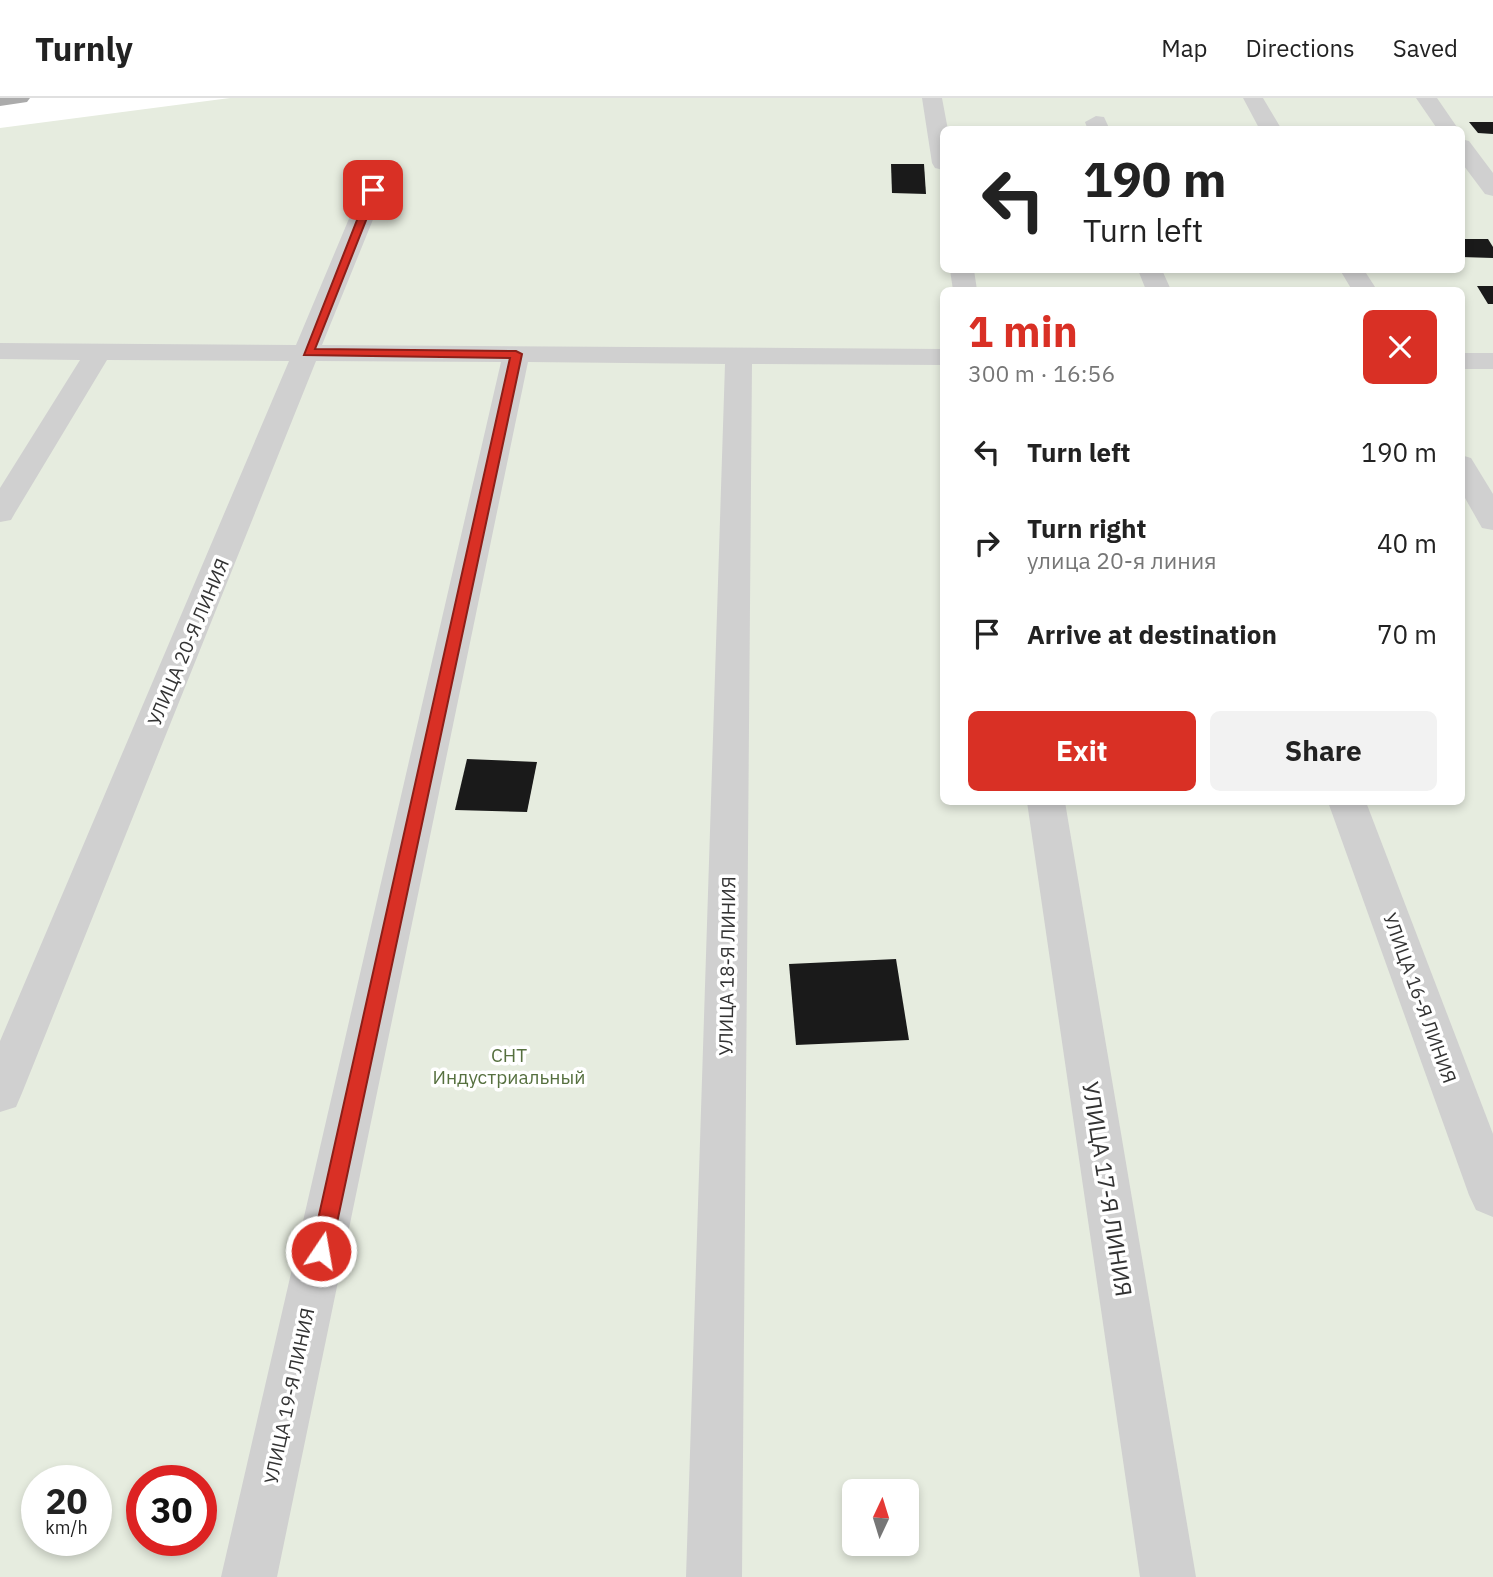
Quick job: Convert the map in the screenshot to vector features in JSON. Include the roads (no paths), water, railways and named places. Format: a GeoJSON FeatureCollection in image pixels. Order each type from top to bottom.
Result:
{"type":"FeatureCollection","features":[{"type":"Feature","properties":{"kind":"main road"},"geometry":{"type":"LineString","coordinates":[[0,100],[20,98]]}},
{"type":"Feature","properties":{"kind":"street"},"geometry":{"type":"LineString","coordinates":[[932,98],[940,145]]}},
{"type":"Feature","properties":{"kind":"street"},"geometry":{"type":"LineString","coordinates":[[1253,98],[1269,126]]}},
{"type":"Feature","properties":{"kind":"street"},"geometry":{"type":"LineString","coordinates":[[1426,98],[1446,126]]}},
{"type":"Feature","properties":{"kind":"street"},"geometry":{"type":"LineString","coordinates":[[1465,151],[1493,189]]}},
{"type":"Feature","properties":{"kind":"street","name":"УЛИЦА 20-Я ЛИНИЯ"},"geometry":{"type":"LineString","coordinates":[[0,1093],[308,353],[373,190]]}},
{"type":"Feature","properties":{"kind":"street"},"geometry":{"type":"LineString","coordinates":[[0,351],[940,357]]}},
{"type":"Feature","properties":{"kind":"street"},"geometry":{"type":"LineString","coordinates":[[0,513],[99,351]]}},
{"type":"Feature","properties":{"kind":"street","name":"УЛИЦА 19-Я ЛИНИЯ"},"geometry":{"type":"LineString","coordinates":[[249,1577],[516,354]]}},
{"type":"Feature","properties":{"kind":"street","name":"УЛИЦА 18-Я ЛИНИЯ"},"geometry":{"type":"LineString","coordinates":[[714,1577],[739,356]]}},
{"type":"Feature","properties":{"kind":"street"},"geometry":{"type":"LineString","coordinates":[[1465,361],[1493,362]]}},
{"type":"Feature","properties":{"kind":"street"},"geometry":{"type":"LineString","coordinates":[[1465,471],[1493,521]]}},
{"type":"Feature","properties":{"kind":"street","name":"УЛИЦА 17-Я ЛИНИЯ"},"geometry":{"type":"LineString","coordinates":[[1046,805],[1168,1577]]}},
{"type":"Feature","properties":{"kind":"street","name":"УЛИЦА 16-Я ЛИНИЯ"},"geometry":{"type":"LineString","coordinates":[[1348,805],[1493,1195]]}},
{"type":"Feature","properties":{"kind":"park label","name":"СНТ Индустриальный"},"geometry":{"type":"Point","coordinates":[509,1066]}}]}
